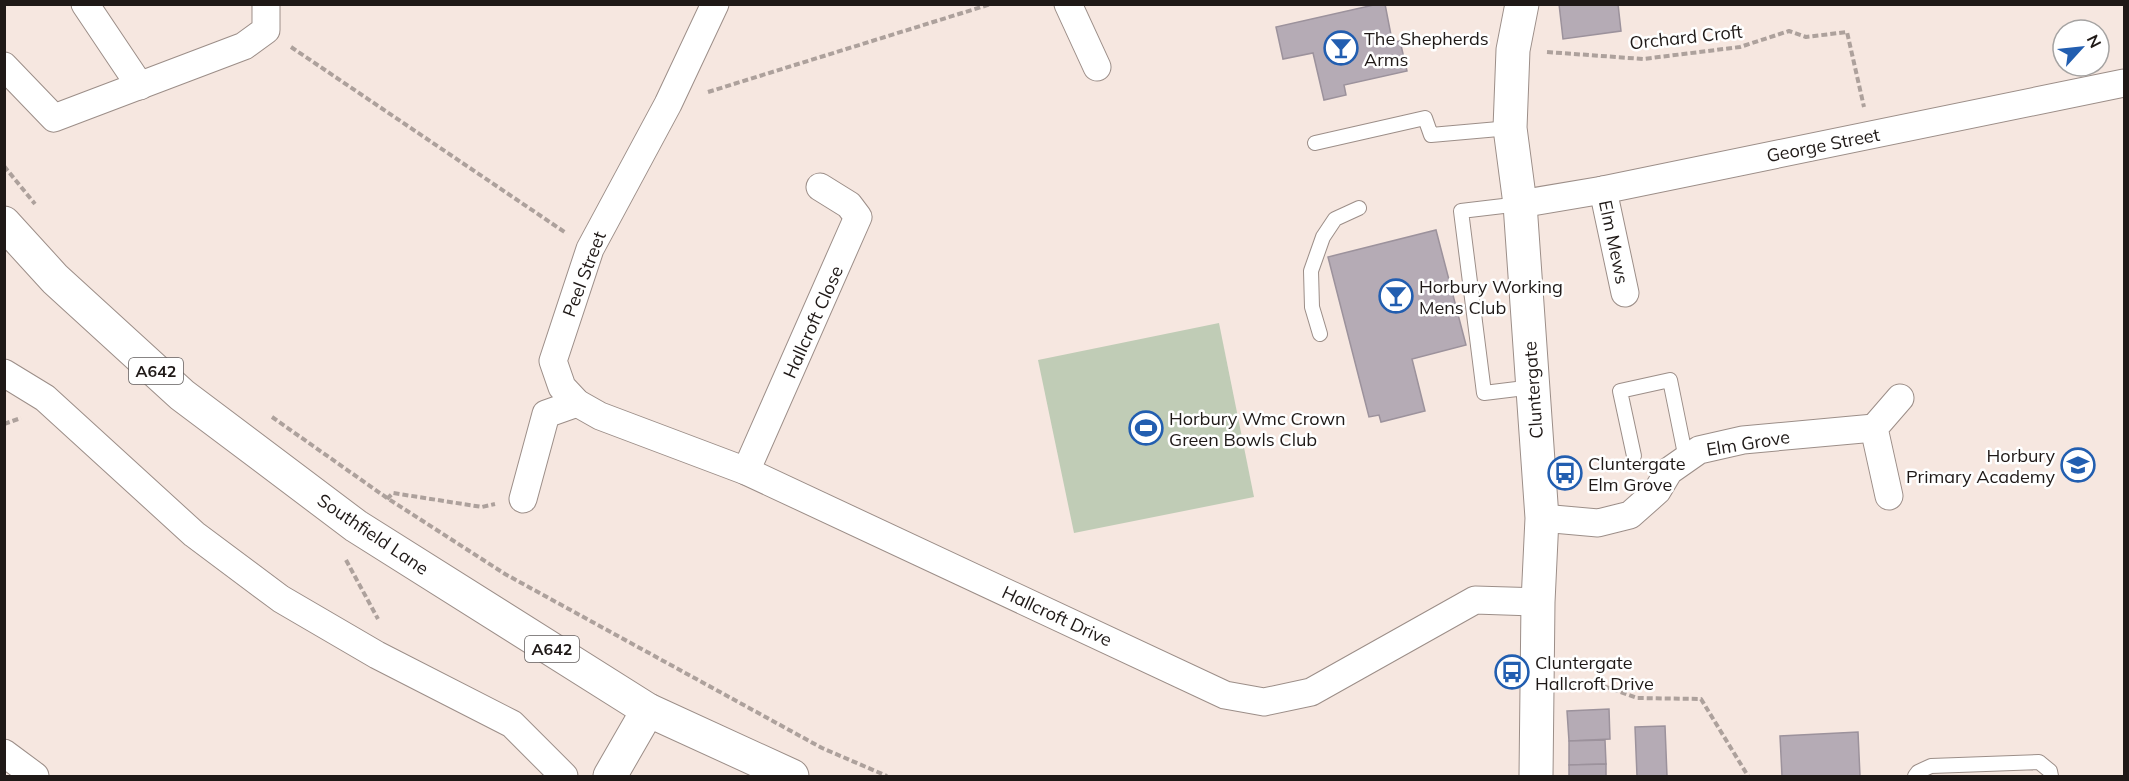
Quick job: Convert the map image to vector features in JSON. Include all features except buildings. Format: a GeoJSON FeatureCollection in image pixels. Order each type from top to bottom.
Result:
{"type":"FeatureCollection","features":[{"type":"Feature","properties":{"kind":"main road","name":"Cluntergate"},"geometry":{"type":"LineString","coordinates":[[1522,4],[1513,50],[1510,129],[1520,204],[1542,518],[1538,602],[1536,777]]}},
{"type":"Feature","properties":{"kind":"main road","name":"Southfield Lane"},"geometry":{"type":"LineString","coordinates":[[4,223],[55,279],[182,395],[356,526],[648,710],[792,777]]}},
{"type":"Feature","properties":{"kind":"main road"},"geometry":{"type":"LineString","coordinates":[[610,777],[648,710]]}},
{"type":"Feature","properties":{"kind":"street"},"geometry":{"type":"LineString","coordinates":[[86,4],[140,86]]}},
{"type":"Feature","properties":{"kind":"street","name":"Peel Street"},"geometry":{"type":"LineString","coordinates":[[577,403],[561,387],[553,361],[590,249],[668,104],[715,4]]}},
{"type":"Feature","properties":{"kind":"street"},"geometry":{"type":"LineString","coordinates":[[1068,4],[1097,67]]}},
{"type":"Feature","properties":{"kind":"street"},"geometry":{"type":"LineString","coordinates":[[4,66],[54,118],[244,46],[266,17]]}},
{"type":"Feature","properties":{"kind":"street","name":"George Street"},"geometry":{"type":"LineString","coordinates":[[1520,204],[1603,190],[2124,83]]}},
{"type":"Feature","properties":{"kind":"street","name":"Hallcroft Close"},"geometry":{"type":"LineString","coordinates":[[746,471],[858,217],[849,205],[820,187]]}},
{"type":"Feature","properties":{"kind":"street","name":"Elm Mews"},"geometry":{"type":"LineString","coordinates":[[1603,190],[1625,293]]}},
{"type":"Feature","properties":{"kind":"street"},"geometry":{"type":"LineString","coordinates":[[4,373],[45,398],[194,534],[280,599],[376,655],[512,724],[564,777]]}},
{"type":"Feature","properties":{"kind":"street"},"geometry":{"type":"LineString","coordinates":[[1889,496],[1874,428],[1900,398]]}},
{"type":"Feature","properties":{"kind":"street"},"geometry":{"type":"LineString","coordinates":[[523,499],[546,414],[577,403]]}},
{"type":"Feature","properties":{"kind":"street","name":"Hallcroft Drive"},"geometry":{"type":"LineString","coordinates":[[577,403],[600,416],[746,471],[1225,695],[1264,702],[1311,692],[1475,600],[1538,602]]}},
{"type":"Feature","properties":{"kind":"street","name":"Elm Grove"},"geometry":{"type":"LineString","coordinates":[[1542,518],[1598,523],[1630,514],[1657,492],[1670,471],[1699,450],[1743,440],[1874,428]]}},
{"type":"Feature","properties":{"kind":"street"},"geometry":{"type":"LineString","coordinates":[[4,753],[35,777]]}},
{"type":"Feature","properties":{"kind":"lane"},"geometry":{"type":"LineString","coordinates":[[1315,143],[1425,118],[1431,135],[1510,129]]}},
{"type":"Feature","properties":{"kind":"lane"},"geometry":{"type":"LineString","coordinates":[[1520,204],[1461,211],[1484,393],[1533,387]]}},
{"type":"Feature","properties":{"kind":"lane"},"geometry":{"type":"LineString","coordinates":[[1320,334],[1312,307],[1311,271],[1323,237],[1335,219],[1359,208]]}},
{"type":"Feature","properties":{"kind":"lane"},"geometry":{"type":"LineString","coordinates":[[1634,456],[1620,391],[1670,380],[1686,459]]}},
{"type":"Feature","properties":{"kind":"lane"},"geometry":{"type":"LineString","coordinates":[[1916,777],[1918,772],[1930,766],[2039,762],[2050,771],[2051,777]]}},
{"type":"Feature","properties":{"kind":"path"},"geometry":{"type":"LineString","coordinates":[[668,104],[991,4]]}},
{"type":"Feature","properties":{"kind":"path"},"geometry":{"type":"LineString","coordinates":[[266,17],[590,249]]}},
{"type":"Feature","properties":{"kind":"path","name":"Orchard Croft"},"geometry":{"type":"LineString","coordinates":[[1513,50],[1643,59],[1740,47],[1789,31],[1806,37],[1847,32],[1870,135]]}},
{"type":"Feature","properties":{"kind":"path"},"geometry":{"type":"LineString","coordinates":[[4,166],[39,208]]}},
{"type":"Feature","properties":{"kind":"path"},"geometry":{"type":"LineString","coordinates":[[265,412],[387,498],[505,574],[822,748],[887,777]]}},
{"type":"Feature","properties":{"kind":"path"},"geometry":{"type":"LineString","coordinates":[[1538,687],[1601,685],[1637,698],[1701,699],[1748,777]]}},
{"type":"Feature","properties":{"kind":"green space","name":"Horbury Wmc Crown Green Bowls Club"},"geometry":{"type":"Polygon","coordinates":[[[1219,323],[1254,497],[1074,533],[1038,360],[1219,323]]]}},
{"type":"Feature","properties":{"kind":"place","name":"The Shepherds Arms"},"geometry":{"type":"Point","coordinates":[1341,48]}},
{"type":"Feature","properties":{"kind":"place","name":"Horbury Working Mens Club"},"geometry":{"type":"Point","coordinates":[1396,296]}},
{"type":"Feature","properties":{"kind":"place","name":"Horbury Wmc Crown Green Bowls Club"},"geometry":{"type":"Point","coordinates":[1146,428]}},
{"type":"Feature","properties":{"kind":"place","name":"Horbury Primary Academy"},"geometry":{"type":"Point","coordinates":[2078,465]}},
{"type":"Feature","properties":{"kind":"place","name":"Cluntergate Elm Grove"},"geometry":{"type":"Point","coordinates":[1565,473]}},
{"type":"Feature","properties":{"kind":"place","name":"Cluntergate Hallcroft Drive"},"geometry":{"type":"Point","coordinates":[1512,672]}}]}
